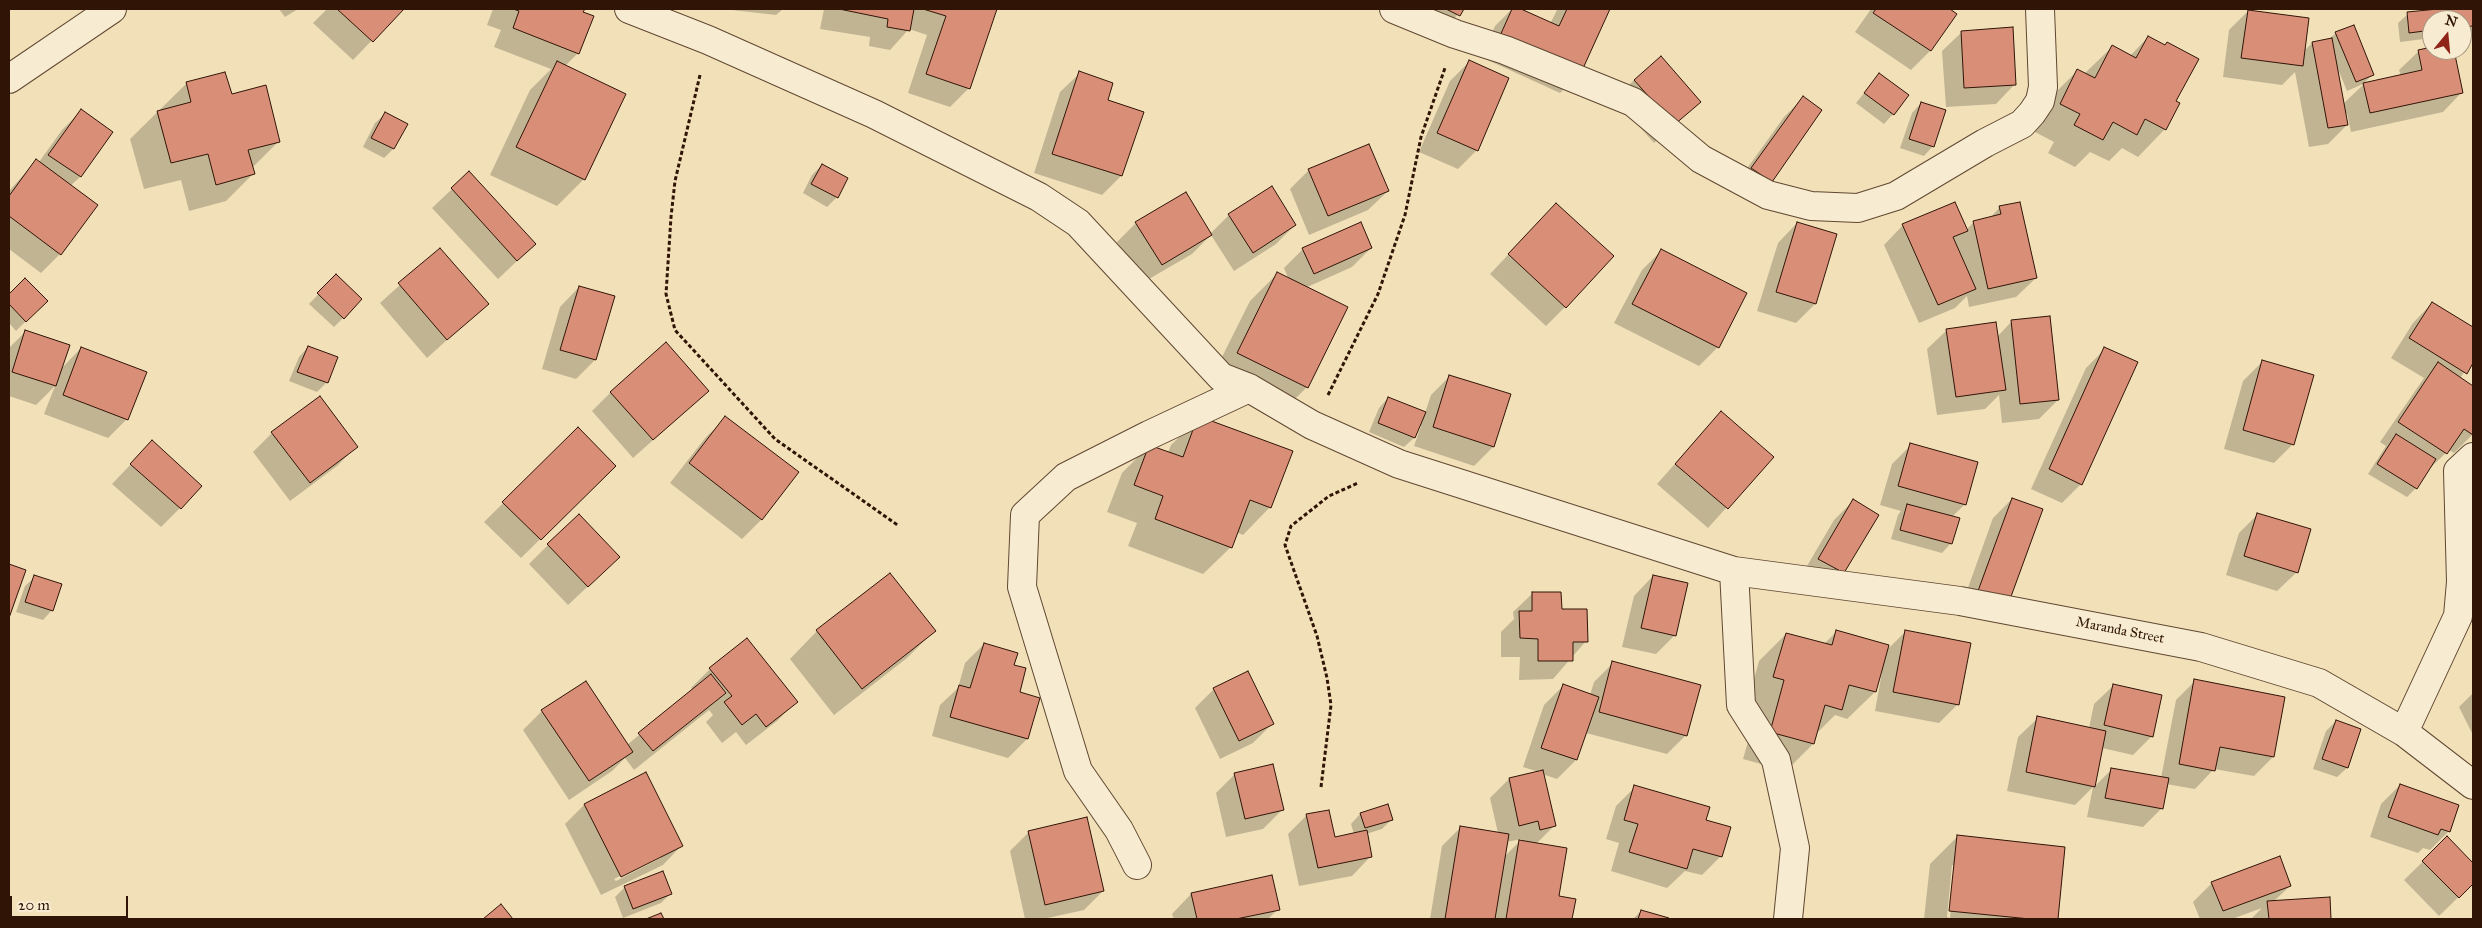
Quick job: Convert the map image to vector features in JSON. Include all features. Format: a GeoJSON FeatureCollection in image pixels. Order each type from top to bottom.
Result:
{"type":"FeatureCollection","features":[{"type":"Feature","properties":{"kind":"street"},"geometry":{"type":"LineString","coordinates":[[9,79],[112,9]]}},
{"type":"Feature","properties":{"kind":"street","name":"Maranda Street"},"geometry":{"type":"LineString","coordinates":[[630,9],[708,40],[874,114],[1039,198],[1078,223],[1220,377],[1249,388],[1312,425],[1399,464],[1734,571],[1960,602],[2201,647],[2319,683],[2404,732],[2473,785]]}},
{"type":"Feature","properties":{"kind":"street"},"geometry":{"type":"LineString","coordinates":[[1394,9],[1455,34],[1505,50],[1634,102],[1701,159],[1768,195],[1811,206],[1858,208],[1896,196],[1985,143],[2022,124],[2040,101],[2043,87],[2040,9]]}},
{"type":"Feature","properties":{"kind":"street"},"geometry":{"type":"LineString","coordinates":[[1137,865],[1119,830],[1078,771],[1022,587],[1025,515],[1066,477],[1249,388]]}},
{"type":"Feature","properties":{"kind":"street"},"geometry":{"type":"LineString","coordinates":[[2404,732],[2458,616],[2461,582],[2458,471],[2473,457]]}},
{"type":"Feature","properties":{"kind":"street"},"geometry":{"type":"LineString","coordinates":[[1734,571],[1741,705],[1776,760],[1796,848],[1788,919]]}},
{"type":"Feature","properties":{"kind":"path"},"geometry":{"type":"LineString","coordinates":[[1312,425],[1378,294],[1405,215],[1421,137],[1440,85],[1455,34]]}},
{"type":"Feature","properties":{"kind":"path"},"geometry":{"type":"LineString","coordinates":[[708,40],[676,181],[672,208],[666,294],[676,330],[775,439],[900,526]]}},
{"type":"Feature","properties":{"kind":"path"},"geometry":{"type":"LineString","coordinates":[[1321,788],[1331,705],[1328,678],[1316,636],[1285,545],[1291,526],[1329,496],[1399,464]]}},
{"type":"Feature","properties":{"kind":"building"},"geometry":{"type":"Polygon","coordinates":[[[337,9],[404,9],[373,42],[337,9]]]}},
{"type":"Feature","properties":{"kind":"building"},"geometry":{"type":"Polygon","coordinates":[[[513,9],[585,9],[583,12],[594,16],[579,54],[513,28],[519,11],[513,9]]]}},
{"type":"Feature","properties":{"kind":"building"},"geometry":{"type":"Polygon","coordinates":[[[839,9],[914,9],[910,31],[887,27],[888,19],[839,9]]]}},
{"type":"Feature","properties":{"kind":"building"},"geometry":{"type":"Polygon","coordinates":[[[923,9],[997,9],[970,89],[926,74],[946,16],[923,9]]]}},
{"type":"Feature","properties":{"kind":"building"},"geometry":{"type":"Polygon","coordinates":[[[1446,9],[1464,9],[1460,16],[1446,9]]]}},
{"type":"Feature","properties":{"kind":"building"},"geometry":{"type":"Polygon","coordinates":[[[1512,9],[1521,9],[1559,26],[1567,9],[1610,9],[1580,75],[1499,38],[1512,9]]]}},
{"type":"Feature","properties":{"kind":"building"},"geometry":{"type":"Polygon","coordinates":[[[1876,9],[1950,9],[1957,14],[1931,51],[1873,13],[1876,9]]]}},
{"type":"Feature","properties":{"kind":"building"},"geometry":{"type":"Polygon","coordinates":[[[2473,9],[2473,26],[2472,10],[2428,10],[2473,9]]]}},
{"type":"Feature","properties":{"kind":"building"},"geometry":{"type":"Polygon","coordinates":[[[2248,10],[2309,18],[2303,66],[2241,58],[2248,10]]]}},
{"type":"Feature","properties":{"kind":"building"},"geometry":{"type":"Polygon","coordinates":[[[2422,11],[2422,31],[2409,33],[2407,12],[2422,11]]]}},
{"type":"Feature","properties":{"kind":"building"},"geometry":{"type":"Polygon","coordinates":[[[2354,25],[2374,75],[2356,82],[2335,32],[2354,25]]]}},
{"type":"Feature","properties":{"kind":"building"},"geometry":{"type":"Polygon","coordinates":[[[2013,27],[2016,85],[1964,88],[1961,31],[2013,27]]]}},
{"type":"Feature","properties":{"kind":"building"},"geometry":{"type":"Polygon","coordinates":[[[2148,36],[2165,45],[2167,42],[2199,59],[2176,101],[2180,103],[2166,130],[2145,119],[2137,135],[2113,122],[2103,140],[2074,125],[2080,114],[2060,104],[2077,69],[2095,78],[2112,45],[2136,58],[2148,36]]]}},
{"type":"Feature","properties":{"kind":"building"},"geometry":{"type":"Polygon","coordinates":[[[2332,38],[2348,125],[2328,128],[2312,42],[2332,38]]]}},
{"type":"Feature","properties":{"kind":"building"},"geometry":{"type":"Polygon","coordinates":[[[2422,49],[2422,60],[2456,60],[2463,93],[2370,113],[2363,83],[2422,70],[2418,50],[2422,49]]]}},
{"type":"Feature","properties":{"kind":"building"},"geometry":{"type":"Polygon","coordinates":[[[1661,56],[1701,102],[1674,125],[1634,80],[1661,56]]]}},
{"type":"Feature","properties":{"kind":"building"},"geometry":{"type":"Polygon","coordinates":[[[1469,60],[1509,78],[1478,151],[1437,133],[1469,60]]]}},
{"type":"Feature","properties":{"kind":"building"},"geometry":{"type":"Polygon","coordinates":[[[557,61],[626,94],[585,180],[516,147],[557,61]]]}},
{"type":"Feature","properties":{"kind":"building"},"geometry":{"type":"Polygon","coordinates":[[[1079,71],[1113,83],[1108,100],[1144,112],[1122,176],[1052,154],[1079,71]]]}},
{"type":"Feature","properties":{"kind":"building"},"geometry":{"type":"Polygon","coordinates":[[[225,72],[232,94],[266,85],[280,142],[248,150],[255,174],[216,185],[208,154],[171,163],[157,111],[191,102],[186,82],[225,72]]]}},
{"type":"Feature","properties":{"kind":"building"},"geometry":{"type":"Polygon","coordinates":[[[1879,73],[1909,95],[1894,115],[1864,93],[1879,73]]]}},
{"type":"Feature","properties":{"kind":"building"},"geometry":{"type":"Polygon","coordinates":[[[1803,96],[1822,110],[1772,182],[1751,168],[1803,96]]]}},
{"type":"Feature","properties":{"kind":"building"},"geometry":{"type":"Polygon","coordinates":[[[1921,102],[1946,110],[1934,147],[1909,139],[1921,102]]]}},
{"type":"Feature","properties":{"kind":"building"},"geometry":{"type":"Polygon","coordinates":[[[81,109],[113,132],[81,177],[48,155],[81,109]]]}},
{"type":"Feature","properties":{"kind":"building"},"geometry":{"type":"Polygon","coordinates":[[[385,112],[408,124],[394,149],[371,138],[385,112]]]}},
{"type":"Feature","properties":{"kind":"building"},"geometry":{"type":"Polygon","coordinates":[[[1369,144],[1389,191],[1328,216],[1308,169],[1369,144]]]}},
{"type":"Feature","properties":{"kind":"building"},"geometry":{"type":"Polygon","coordinates":[[[36,159],[98,205],[61,255],[9,216],[9,196],[36,159]]]}},
{"type":"Feature","properties":{"kind":"building"},"geometry":{"type":"Polygon","coordinates":[[[822,164],[848,178],[838,198],[811,184],[822,164]]]}},
{"type":"Feature","properties":{"kind":"building"},"geometry":{"type":"Polygon","coordinates":[[[469,171],[536,244],[517,261],[451,188],[469,171]]]}},
{"type":"Feature","properties":{"kind":"building"},"geometry":{"type":"Polygon","coordinates":[[[1272,186],[1296,225],[1253,253],[1228,214],[1272,186]]]}},
{"type":"Feature","properties":{"kind":"building"},"geometry":{"type":"Polygon","coordinates":[[[1186,192],[1212,235],[1162,265],[1135,222],[1186,192]]]}},
{"type":"Feature","properties":{"kind":"building"},"geometry":{"type":"Polygon","coordinates":[[[1955,202],[1968,231],[1953,237],[1976,289],[1938,305],[1902,224],[1955,202]]]}},
{"type":"Feature","properties":{"kind":"building"},"geometry":{"type":"Polygon","coordinates":[[[2020,202],[2037,278],[1988,289],[1973,221],[2001,214],[1999,206],[2020,202]]]}},
{"type":"Feature","properties":{"kind":"building"},"geometry":{"type":"Polygon","coordinates":[[[1556,203],[1614,256],[1566,308],[1508,254],[1556,203]]]}},
{"type":"Feature","properties":{"kind":"building"},"geometry":{"type":"Polygon","coordinates":[[[1361,222],[1372,248],[1314,274],[1302,248],[1361,222]]]}},
{"type":"Feature","properties":{"kind":"building"},"geometry":{"type":"Polygon","coordinates":[[[1797,222],[1837,234],[1816,304],[1776,292],[1797,222]]]}},
{"type":"Feature","properties":{"kind":"building"},"geometry":{"type":"Polygon","coordinates":[[[440,248],[489,304],[447,340],[398,283],[440,248]]]}},
{"type":"Feature","properties":{"kind":"building"},"geometry":{"type":"Polygon","coordinates":[[[1661,249],[1747,293],[1719,348],[1632,304],[1661,249]]]}},
{"type":"Feature","properties":{"kind":"building"},"geometry":{"type":"Polygon","coordinates":[[[1277,272],[1348,307],[1308,388],[1237,353],[1277,272]]]}},
{"type":"Feature","properties":{"kind":"building"},"geometry":{"type":"Polygon","coordinates":[[[336,274],[362,299],[344,319],[317,293],[336,274]]]}},
{"type":"Feature","properties":{"kind":"building"},"geometry":{"type":"Polygon","coordinates":[[[25,278],[48,301],[26,322],[9,304],[9,294],[25,278]]]}},
{"type":"Feature","properties":{"kind":"building"},"geometry":{"type":"Polygon","coordinates":[[[579,286],[615,296],[596,360],[560,350],[579,286]]]}},
{"type":"Feature","properties":{"kind":"building"},"geometry":{"type":"Polygon","coordinates":[[[2432,302],[2473,327],[2473,363],[2467,374],[2409,338],[2432,302]]]}},
{"type":"Feature","properties":{"kind":"building"},"geometry":{"type":"Polygon","coordinates":[[[2050,316],[2059,400],[2020,404],[2011,320],[2050,316]]]}},
{"type":"Feature","properties":{"kind":"building"},"geometry":{"type":"Polygon","coordinates":[[[1996,322],[2006,390],[1956,397],[1946,329],[1996,322]]]}},
{"type":"Feature","properties":{"kind":"building"},"geometry":{"type":"Polygon","coordinates":[[[25,330],[70,345],[56,386],[12,372],[25,330]]]}},
{"type":"Feature","properties":{"kind":"building"},"geometry":{"type":"Polygon","coordinates":[[[666,342],[709,391],[653,440],[610,392],[666,342]]]}},
{"type":"Feature","properties":{"kind":"building"},"geometry":{"type":"Polygon","coordinates":[[[308,346],[338,357],[328,383],[297,372],[308,346]]]}},
{"type":"Feature","properties":{"kind":"building"},"geometry":{"type":"Polygon","coordinates":[[[81,347],[147,372],[128,420],[63,395],[81,347]]]}},
{"type":"Feature","properties":{"kind":"building"},"geometry":{"type":"Polygon","coordinates":[[[2104,347],[2138,362],[2082,485],[2049,469],[2104,347]]]}},
{"type":"Feature","properties":{"kind":"building"},"geometry":{"type":"Polygon","coordinates":[[[2262,360],[2314,375],[2294,445],[2243,430],[2262,360]]]}},
{"type":"Feature","properties":{"kind":"building"},"geometry":{"type":"Polygon","coordinates":[[[2438,362],[2473,386],[2473,435],[2464,429],[2447,454],[2398,422],[2438,362]]]}},
{"type":"Feature","properties":{"kind":"building"},"geometry":{"type":"Polygon","coordinates":[[[1449,375],[1511,394],[1494,447],[1433,427],[1449,375]]]}},
{"type":"Feature","properties":{"kind":"building"},"geometry":{"type":"Polygon","coordinates":[[[320,396],[358,447],[310,483],[271,432],[320,396]]]}},
{"type":"Feature","properties":{"kind":"building"},"geometry":{"type":"Polygon","coordinates":[[[1388,397],[1426,412],[1415,438],[1378,423],[1388,397]]]}},
{"type":"Feature","properties":{"kind":"building"},"geometry":{"type":"Polygon","coordinates":[[[1721,411],[1774,457],[1728,509],[1675,464],[1721,411]]]}},
{"type":"Feature","properties":{"kind":"building"},"geometry":{"type":"Polygon","coordinates":[[[725,416],[799,472],[762,520],[689,463],[725,416]]]}},
{"type":"Feature","properties":{"kind":"building"},"geometry":{"type":"Polygon","coordinates":[[[1198,416],[1293,451],[1271,508],[1250,500],[1232,548],[1155,519],[1163,496],[1134,485],[1149,445],[1183,457],[1198,416]]]}},
{"type":"Feature","properties":{"kind":"building"},"geometry":{"type":"Polygon","coordinates":[[[578,427],[616,466],[541,540],[502,502],[578,427]]]}},
{"type":"Feature","properties":{"kind":"building"},"geometry":{"type":"Polygon","coordinates":[[[2396,434],[2436,459],[2417,489],[2377,464],[2396,434]]]}},
{"type":"Feature","properties":{"kind":"building"},"geometry":{"type":"Polygon","coordinates":[[[152,440],[202,486],[181,509],[130,464],[152,440]]]}},
{"type":"Feature","properties":{"kind":"building"},"geometry":{"type":"Polygon","coordinates":[[[1910,443],[1978,462],[1966,505],[1898,486],[1910,443]]]}},
{"type":"Feature","properties":{"kind":"building"},"geometry":{"type":"Polygon","coordinates":[[[2012,498],[2043,509],[2009,602],[1978,591],[2012,498]]]}},
{"type":"Feature","properties":{"kind":"building"},"geometry":{"type":"Polygon","coordinates":[[[1853,499],[1879,515],[1844,573],[1818,559],[1853,499]]]}},
{"type":"Feature","properties":{"kind":"building"},"geometry":{"type":"Polygon","coordinates":[[[1907,504],[1960,518],[1952,544],[1900,530],[1907,504]]]}},
{"type":"Feature","properties":{"kind":"building"},"geometry":{"type":"Polygon","coordinates":[[[2257,513],[2311,529],[2298,573],[2244,556],[2257,513]]]}},
{"type":"Feature","properties":{"kind":"building"},"geometry":{"type":"Polygon","coordinates":[[[579,514],[620,557],[588,587],[547,544],[579,514]]]}},
{"type":"Feature","properties":{"kind":"building"},"geometry":{"type":"Polygon","coordinates":[[[9,564],[26,570],[9,618],[9,564]]]}},
{"type":"Feature","properties":{"kind":"building"},"geometry":{"type":"Polygon","coordinates":[[[890,573],[936,631],[862,689],[816,630],[890,573]]]}},
{"type":"Feature","properties":{"kind":"building"},"geometry":{"type":"Polygon","coordinates":[[[34,575],[62,584],[53,611],[25,602],[34,575]]]}},
{"type":"Feature","properties":{"kind":"building"},"geometry":{"type":"Polygon","coordinates":[[[1653,575],[1688,583],[1676,636],[1641,628],[1653,575]]]}},
{"type":"Feature","properties":{"kind":"building"},"geometry":{"type":"Polygon","coordinates":[[[1532,592],[1561,592],[1562,609],[1587,609],[1588,642],[1573,642],[1573,661],[1538,661],[1538,639],[1520,638],[1519,611],[1532,611],[1532,592]]]}},
{"type":"Feature","properties":{"kind":"building"},"geometry":{"type":"Polygon","coordinates":[[[1836,630],[1889,645],[1876,692],[1849,685],[1842,710],[1825,705],[1814,744],[1770,732],[1784,680],[1773,677],[1786,633],[1832,645],[1836,630]]]}},
{"type":"Feature","properties":{"kind":"building"},"geometry":{"type":"Polygon","coordinates":[[[1905,630],[1971,643],[1959,705],[1893,692],[1905,630]]]}},
{"type":"Feature","properties":{"kind":"building"},"geometry":{"type":"Polygon","coordinates":[[[747,638],[798,702],[766,727],[756,714],[742,725],[724,702],[732,696],[709,668],[747,638]]]}},
{"type":"Feature","properties":{"kind":"building"},"geometry":{"type":"Polygon","coordinates":[[[984,643],[1018,653],[1014,665],[1026,668],[1020,692],[1040,698],[1028,739],[950,717],[959,685],[970,688],[984,643]]]}},
{"type":"Feature","properties":{"kind":"building"},"geometry":{"type":"Polygon","coordinates":[[[1612,661],[1701,685],[1687,736],[1599,712],[1612,661]]]}},
{"type":"Feature","properties":{"kind":"building"},"geometry":{"type":"Polygon","coordinates":[[[1248,671],[1274,724],[1239,741],[1213,688],[1248,671]]]}},
{"type":"Feature","properties":{"kind":"building"},"geometry":{"type":"Polygon","coordinates":[[[711,674],[726,693],[653,751],[638,733],[711,674]]]}},
{"type":"Feature","properties":{"kind":"building"},"geometry":{"type":"Polygon","coordinates":[[[2194,679],[2285,697],[2274,757],[2220,747],[2215,771],[2179,764],[2194,679]]]}},
{"type":"Feature","properties":{"kind":"building"},"geometry":{"type":"Polygon","coordinates":[[[586,681],[633,752],[589,781],[541,710],[586,681]]]}},
{"type":"Feature","properties":{"kind":"building"},"geometry":{"type":"Polygon","coordinates":[[[1563,684],[1599,697],[1577,760],[1541,748],[1563,684]]]}},
{"type":"Feature","properties":{"kind":"building"},"geometry":{"type":"Polygon","coordinates":[[[2113,684],[2162,695],[2153,737],[2104,725],[2113,684]]]}},
{"type":"Feature","properties":{"kind":"building"},"geometry":{"type":"Polygon","coordinates":[[[2037,716],[2106,731],[2095,787],[2026,772],[2037,716]]]}},
{"type":"Feature","properties":{"kind":"building"},"geometry":{"type":"Polygon","coordinates":[[[2336,720],[2361,729],[2348,768],[2322,759],[2336,720]]]}},
{"type":"Feature","properties":{"kind":"building"},"geometry":{"type":"Polygon","coordinates":[[[1273,764],[1284,810],[1245,819],[1234,773],[1273,764]]]}},
{"type":"Feature","properties":{"kind":"building"},"geometry":{"type":"Polygon","coordinates":[[[2111,768],[2169,778],[2163,809],[2105,798],[2111,768]]]}},
{"type":"Feature","properties":{"kind":"building"},"geometry":{"type":"Polygon","coordinates":[[[1543,770],[1556,826],[1540,830],[1538,821],[1519,826],[1509,778],[1543,770]]]}},
{"type":"Feature","properties":{"kind":"building"},"geometry":{"type":"Polygon","coordinates":[[[646,772],[683,846],[621,877],[584,804],[646,772]]]}},
{"type":"Feature","properties":{"kind":"building"},"geometry":{"type":"Polygon","coordinates":[[[2400,784],[2459,805],[2450,832],[2441,829],[2438,835],[2388,817],[2400,784]]]}},
{"type":"Feature","properties":{"kind":"building"},"geometry":{"type":"Polygon","coordinates":[[[1634,785],[1710,807],[1706,820],[1731,827],[1722,857],[1693,849],[1687,869],[1629,852],[1638,824],[1624,820],[1634,785]]]}},
{"type":"Feature","properties":{"kind":"building"},"geometry":{"type":"Polygon","coordinates":[[[1388,804],[1393,820],[1365,828],[1360,813],[1388,804]]]}},
{"type":"Feature","properties":{"kind":"building"},"geometry":{"type":"Polygon","coordinates":[[[1329,810],[1335,837],[1367,830],[1372,857],[1318,868],[1306,814],[1329,810]]]}},
{"type":"Feature","properties":{"kind":"building"},"geometry":{"type":"Polygon","coordinates":[[[1087,817],[1104,891],[1045,905],[1028,831],[1087,817]]]}},
{"type":"Feature","properties":{"kind":"building"},"geometry":{"type":"Polygon","coordinates":[[[1460,826],[1509,834],[1495,919],[1445,919],[1460,826]]]}},
{"type":"Feature","properties":{"kind":"building"},"geometry":{"type":"Polygon","coordinates":[[[1957,835],[2065,847],[2058,919],[2030,919],[1949,911],[1957,835]]]}},
{"type":"Feature","properties":{"kind":"building"},"geometry":{"type":"Polygon","coordinates":[[[2447,836],[2473,863],[2473,884],[2459,898],[2422,861],[2447,836]]]}},
{"type":"Feature","properties":{"kind":"building"},"geometry":{"type":"Polygon","coordinates":[[[1519,840],[1567,848],[1559,896],[1576,899],[1572,919],[1506,919],[1519,840]]]}},
{"type":"Feature","properties":{"kind":"building"},"geometry":{"type":"Polygon","coordinates":[[[2280,856],[2291,886],[2223,911],[2211,882],[2280,856]]]}},
{"type":"Feature","properties":{"kind":"building"},"geometry":{"type":"Polygon","coordinates":[[[663,871],[672,894],[633,909],[624,886],[663,871]]]}},
{"type":"Feature","properties":{"kind":"building"},"geometry":{"type":"Polygon","coordinates":[[[1272,875],[1280,910],[1236,919],[1197,919],[1191,893],[1272,875]]]}},
{"type":"Feature","properties":{"kind":"building"},"geometry":{"type":"Polygon","coordinates":[[[2330,897],[2331,919],[2269,919],[2267,901],[2330,897]]]}},
{"type":"Feature","properties":{"kind":"building"},"geometry":{"type":"Polygon","coordinates":[[[501,904],[513,919],[483,919],[501,904]]]}},
{"type":"Feature","properties":{"kind":"building"},"geometry":{"type":"Polygon","coordinates":[[[1641,910],[1669,918],[1669,919],[1638,919],[1641,910]]]}},
{"type":"Feature","properties":{"kind":"building"},"geometry":{"type":"Polygon","coordinates":[[[661,913],[664,919],[646,919],[661,913]]]}}]}
